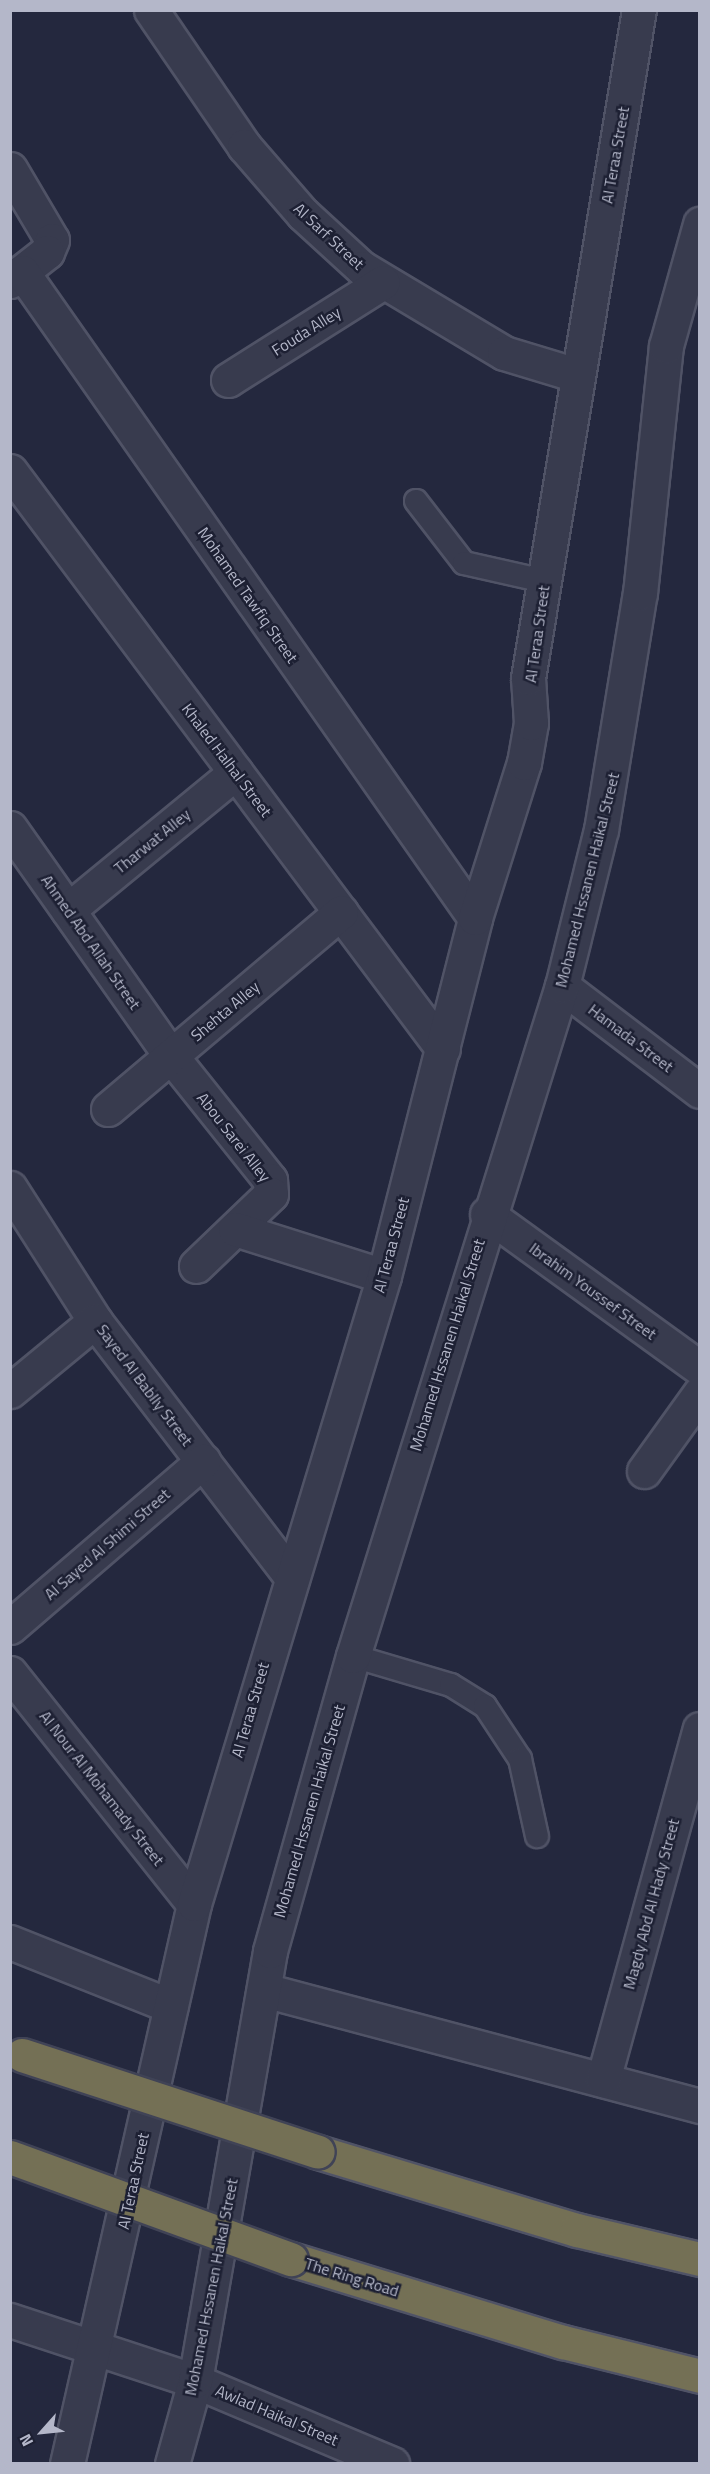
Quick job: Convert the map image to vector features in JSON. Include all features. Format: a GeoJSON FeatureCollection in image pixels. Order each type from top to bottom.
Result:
{"type":"FeatureCollection","features":[{"type":"Feature","properties":{"kind":"highway"},"geometry":{"type":"LineString","coordinates":[[16,2052],[318,2152],[577,2230],[699,2259]]}},
{"type":"Feature","properties":{"kind":"highway","name":"The Ring Road"},"geometry":{"type":"LineString","coordinates":[[10,2157],[291,2259],[563,2342],[699,2376]]}},
{"type":"Feature","properties":{"kind":"street","name":"Al Sarf Street"},"geometry":{"type":"LineString","coordinates":[[151,10],[244,146],[303,214],[383,282],[504,353],[577,375]]}},
{"type":"Feature","properties":{"kind":"street","name":"Al Teraa Street"},"geometry":{"type":"LineString","coordinates":[[67,2463],[96,2352],[194,1904],[290,1575],[384,1276],[443,1049],[474,918],[524,763],[531,723],[528,678],[577,375],[630,16]]}},
{"type":"Feature","properties":{"kind":"street"},"geometry":{"type":"LineString","coordinates":[[10,169],[51,233],[47,252],[16,277]]}},
{"type":"Feature","properties":{"kind":"street","name":"Mohamed Hssanen Haikal Street"},"geometry":{"type":"LineString","coordinates":[[172,2463],[195,2381],[264,1990],[281,1909],[353,1656],[487,1214],[562,986],[617,759],[666,346],[699,224]]}},
{"type":"Feature","properties":{"kind":"street","name":"Mohamed Tawfiq Street"},"geometry":{"type":"LineString","coordinates":[[16,277],[474,918]]}},
{"type":"Feature","properties":{"kind":"street","name":"Fouda Alley"},"geometry":{"type":"LineString","coordinates":[[228,380],[383,282]]}},
{"type":"Feature","properties":{"kind":"street","name":"Khaled Halhal Street"},"geometry":{"type":"LineString","coordinates":[[10,471],[443,1049]]}},
{"type":"Feature","properties":{"kind":"street","name":"Tharwat Alley"},"geometry":{"type":"LineString","coordinates":[[68,910],[236,771]]}},
{"type":"Feature","properties":{"kind":"street","name":"Ahmed Abd Allah Street"},"geometry":{"type":"LineString","coordinates":[[10,828],[171,1056]]}},
{"type":"Feature","properties":{"kind":"street","name":"Shehta Alley"},"geometry":{"type":"LineString","coordinates":[[108,1109],[340,912]]}},
{"type":"Feature","properties":{"kind":"street","name":"Hamada Street"},"geometry":{"type":"LineString","coordinates":[[562,986],[699,1090]]}},
{"type":"Feature","properties":{"kind":"street","name":"Abou Sarei Alley"},"geometry":{"type":"LineString","coordinates":[[171,1056],[270,1180],[271,1194],[196,1266]]}},
{"type":"Feature","properties":{"kind":"street","name":"Sayed Al Bablly Street"},"geometry":{"type":"LineString","coordinates":[[10,1188],[95,1321],[290,1575]]}},
{"type":"Feature","properties":{"kind":"street","name":"Ibrahim Youssef Street"},"geometry":{"type":"LineString","coordinates":[[487,1214],[699,1368]]}},
{"type":"Feature","properties":{"kind":"street"},"geometry":{"type":"LineString","coordinates":[[235,1229],[384,1276]]}},
{"type":"Feature","properties":{"kind":"street"},"geometry":{"type":"LineString","coordinates":[[10,1391],[95,1321]]}},
{"type":"Feature","properties":{"kind":"street"},"geometry":{"type":"LineString","coordinates":[[644,1471],[699,1393]]}},
{"type":"Feature","properties":{"kind":"street","name":"Al Sayed Al Shimi Street"},"geometry":{"type":"LineString","coordinates":[[10,1627],[203,1461]]}},
{"type":"Feature","properties":{"kind":"street","name":"Al Nour Al Mohamady Street"},"geometry":{"type":"LineString","coordinates":[[10,1673],[194,1904]]}},
{"type":"Feature","properties":{"kind":"street","name":"Magdy Abd Al Hady Street"},"geometry":{"type":"LineString","coordinates":[[603,2080],[699,1729]]}},
{"type":"Feature","properties":{"kind":"street"},"geometry":{"type":"LineString","coordinates":[[10,1942],[171,2006]]}},
{"type":"Feature","properties":{"kind":"street"},"geometry":{"type":"LineString","coordinates":[[264,1990],[699,2106]]}},
{"type":"Feature","properties":{"kind":"street","name":"Awlad Haikal Street"},"geometry":{"type":"LineString","coordinates":[[10,2320],[96,2352],[195,2381],[392,2463]]}},
{"type":"Feature","properties":{"kind":"lane"},"geometry":{"type":"LineString","coordinates":[[416,501],[464,563],[544,581]]}},
{"type":"Feature","properties":{"kind":"lane"},"geometry":{"type":"LineString","coordinates":[[353,1656],[451,1685],[484,1706],[520,1759],[537,1836]]}}]}
